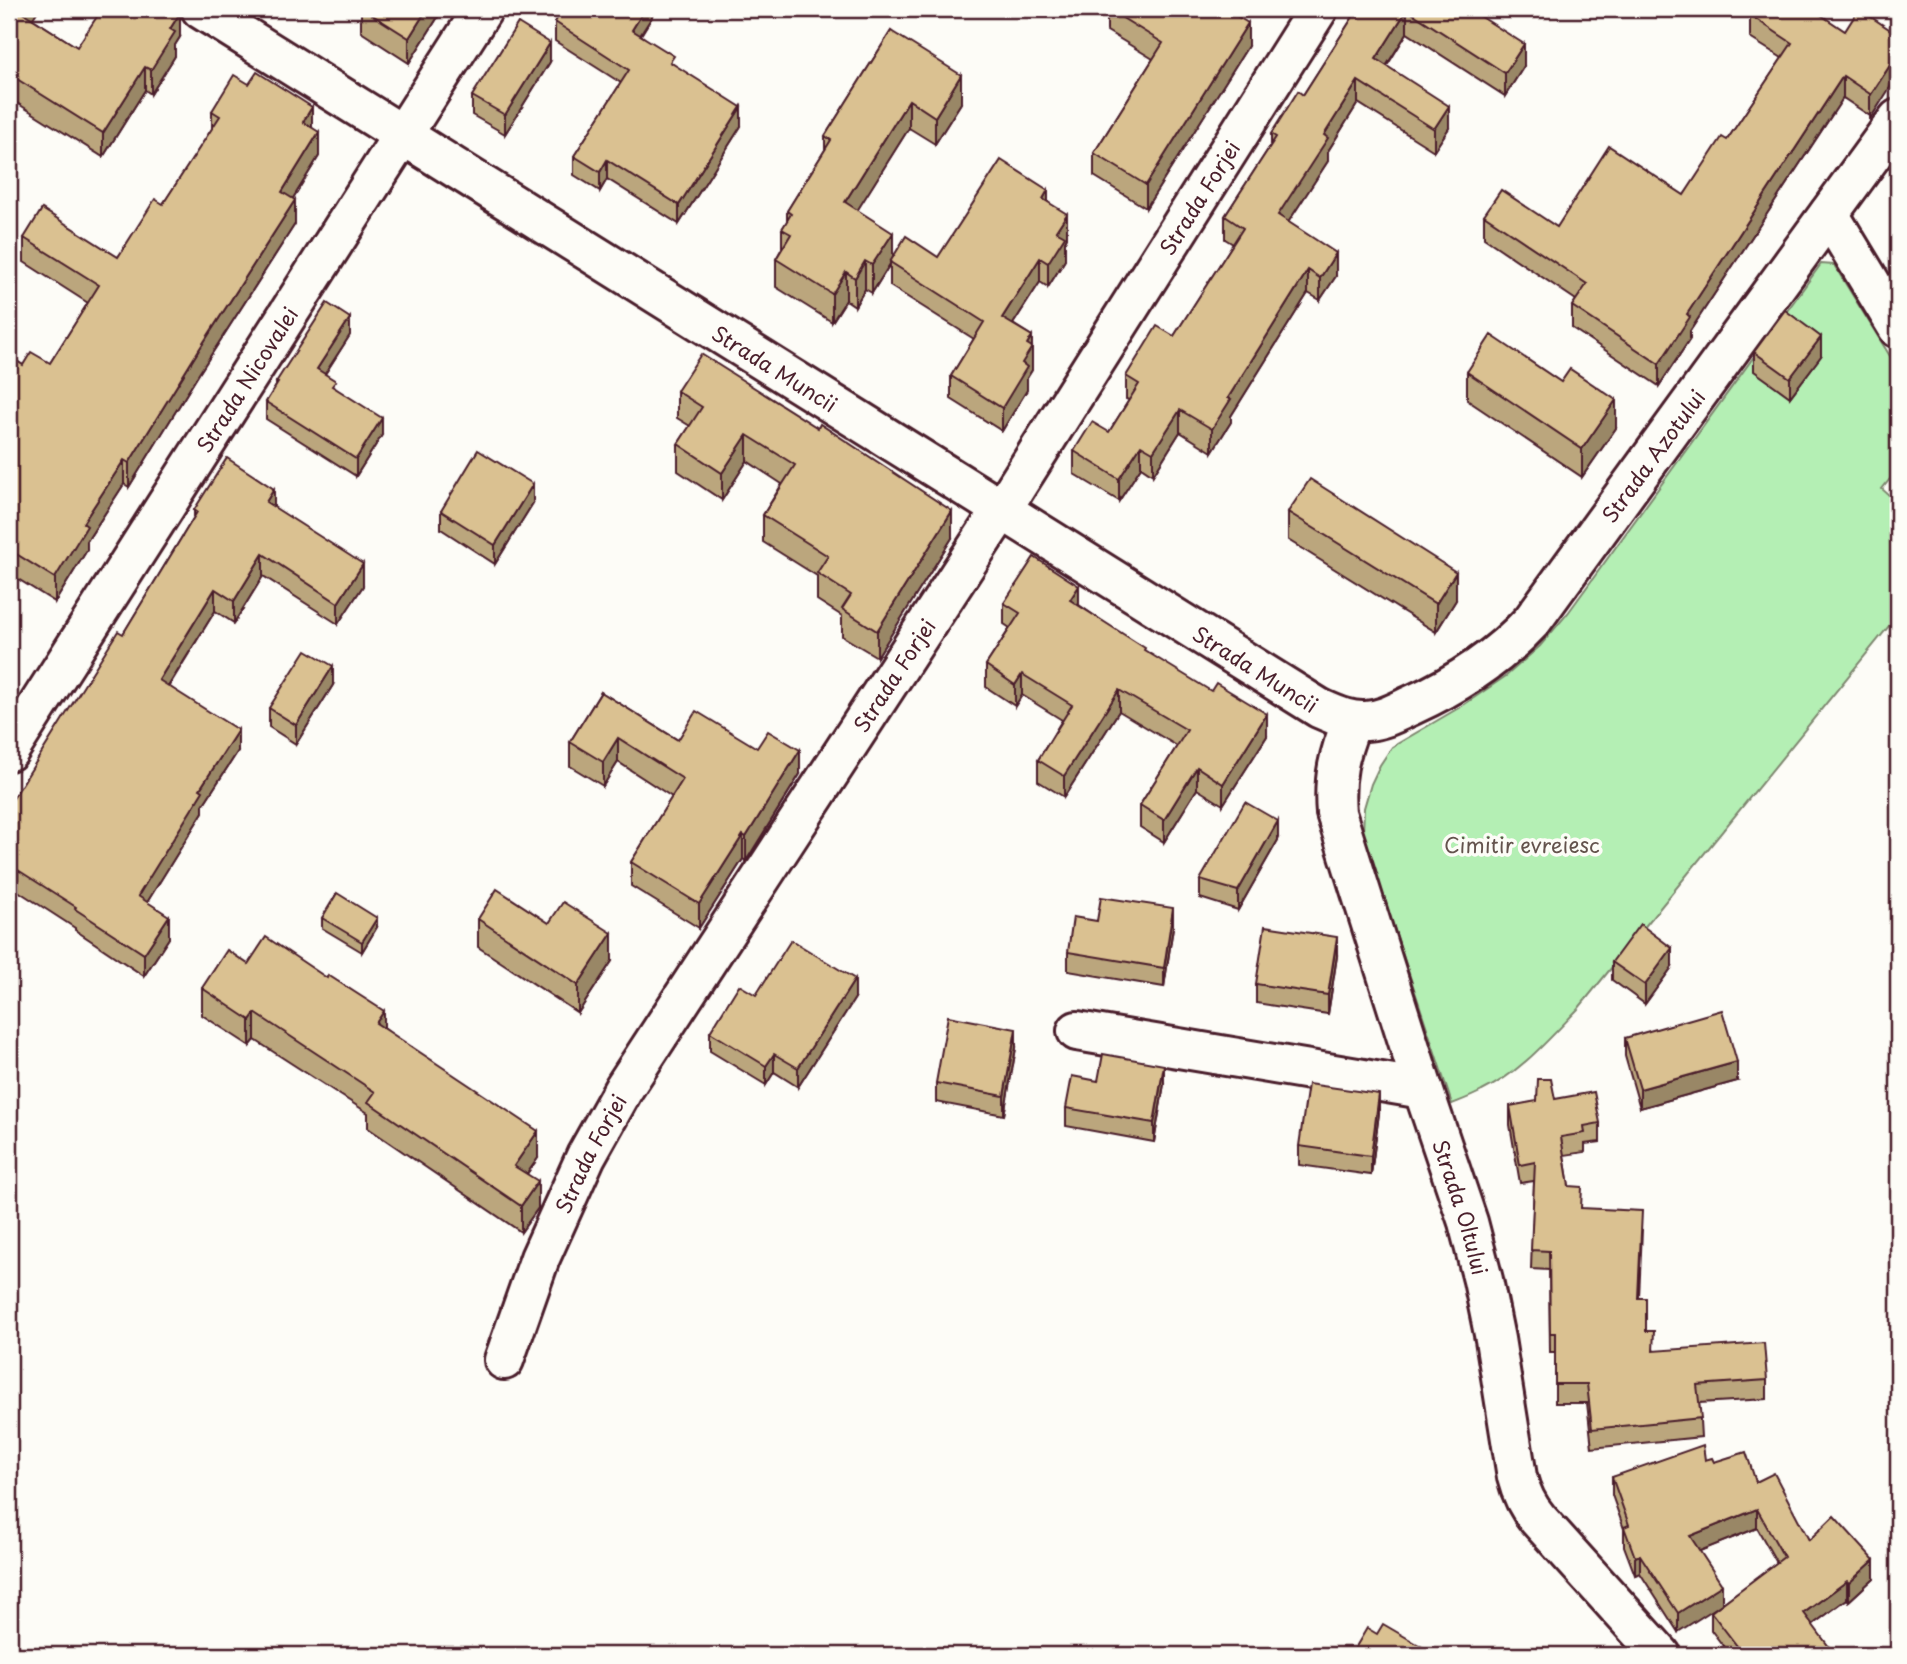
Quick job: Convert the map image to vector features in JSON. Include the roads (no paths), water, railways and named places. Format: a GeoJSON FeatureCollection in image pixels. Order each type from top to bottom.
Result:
{"type":"FeatureCollection","features":[{"type":"Feature","properties":{"kind":"street","name":"Strada Muncii"},"geometry":{"type":"LineString","coordinates":[[201,9],[1319,708],[1352,721]]}},
{"type":"Feature","properties":{"kind":"street","name":"Strada Nicovalei"},"geometry":{"type":"LineString","coordinates":[[9,751],[483,9]]}},
{"type":"Feature","properties":{"kind":"street","name":"Strada Forjei"},"geometry":{"type":"LineString","coordinates":[[504,1360],[540,1258],[586,1156],[624,1088],[1002,509],[1318,9]]}},
{"type":"Feature","properties":{"kind":"street","name":"Strada Azotului"},"geometry":{"type":"LineString","coordinates":[[1352,721],[1386,717],[1446,689],[1515,640],[1547,601],[1898,119]]}},
{"type":"Feature","properties":{"kind":"street"},"geometry":{"type":"LineString","coordinates":[[1829,214],[1898,328]]}},
{"type":"Feature","properties":{"kind":"street","name":"Strada Oltului"},"geometry":{"type":"LineString","coordinates":[[1352,721],[1336,767],[1336,813],[1468,1222],[1495,1339],[1521,1492],[1538,1519],[1661,1655]]}},
{"type":"Feature","properties":{"kind":"street"},"geometry":{"type":"LineString","coordinates":[[1077,1031],[1423,1089]]}},
{"type":"Feature","properties":{"kind":"park label","name":"Cimitir evreiesc"},"geometry":{"type":"Point","coordinates":[1522,844]}}]}
